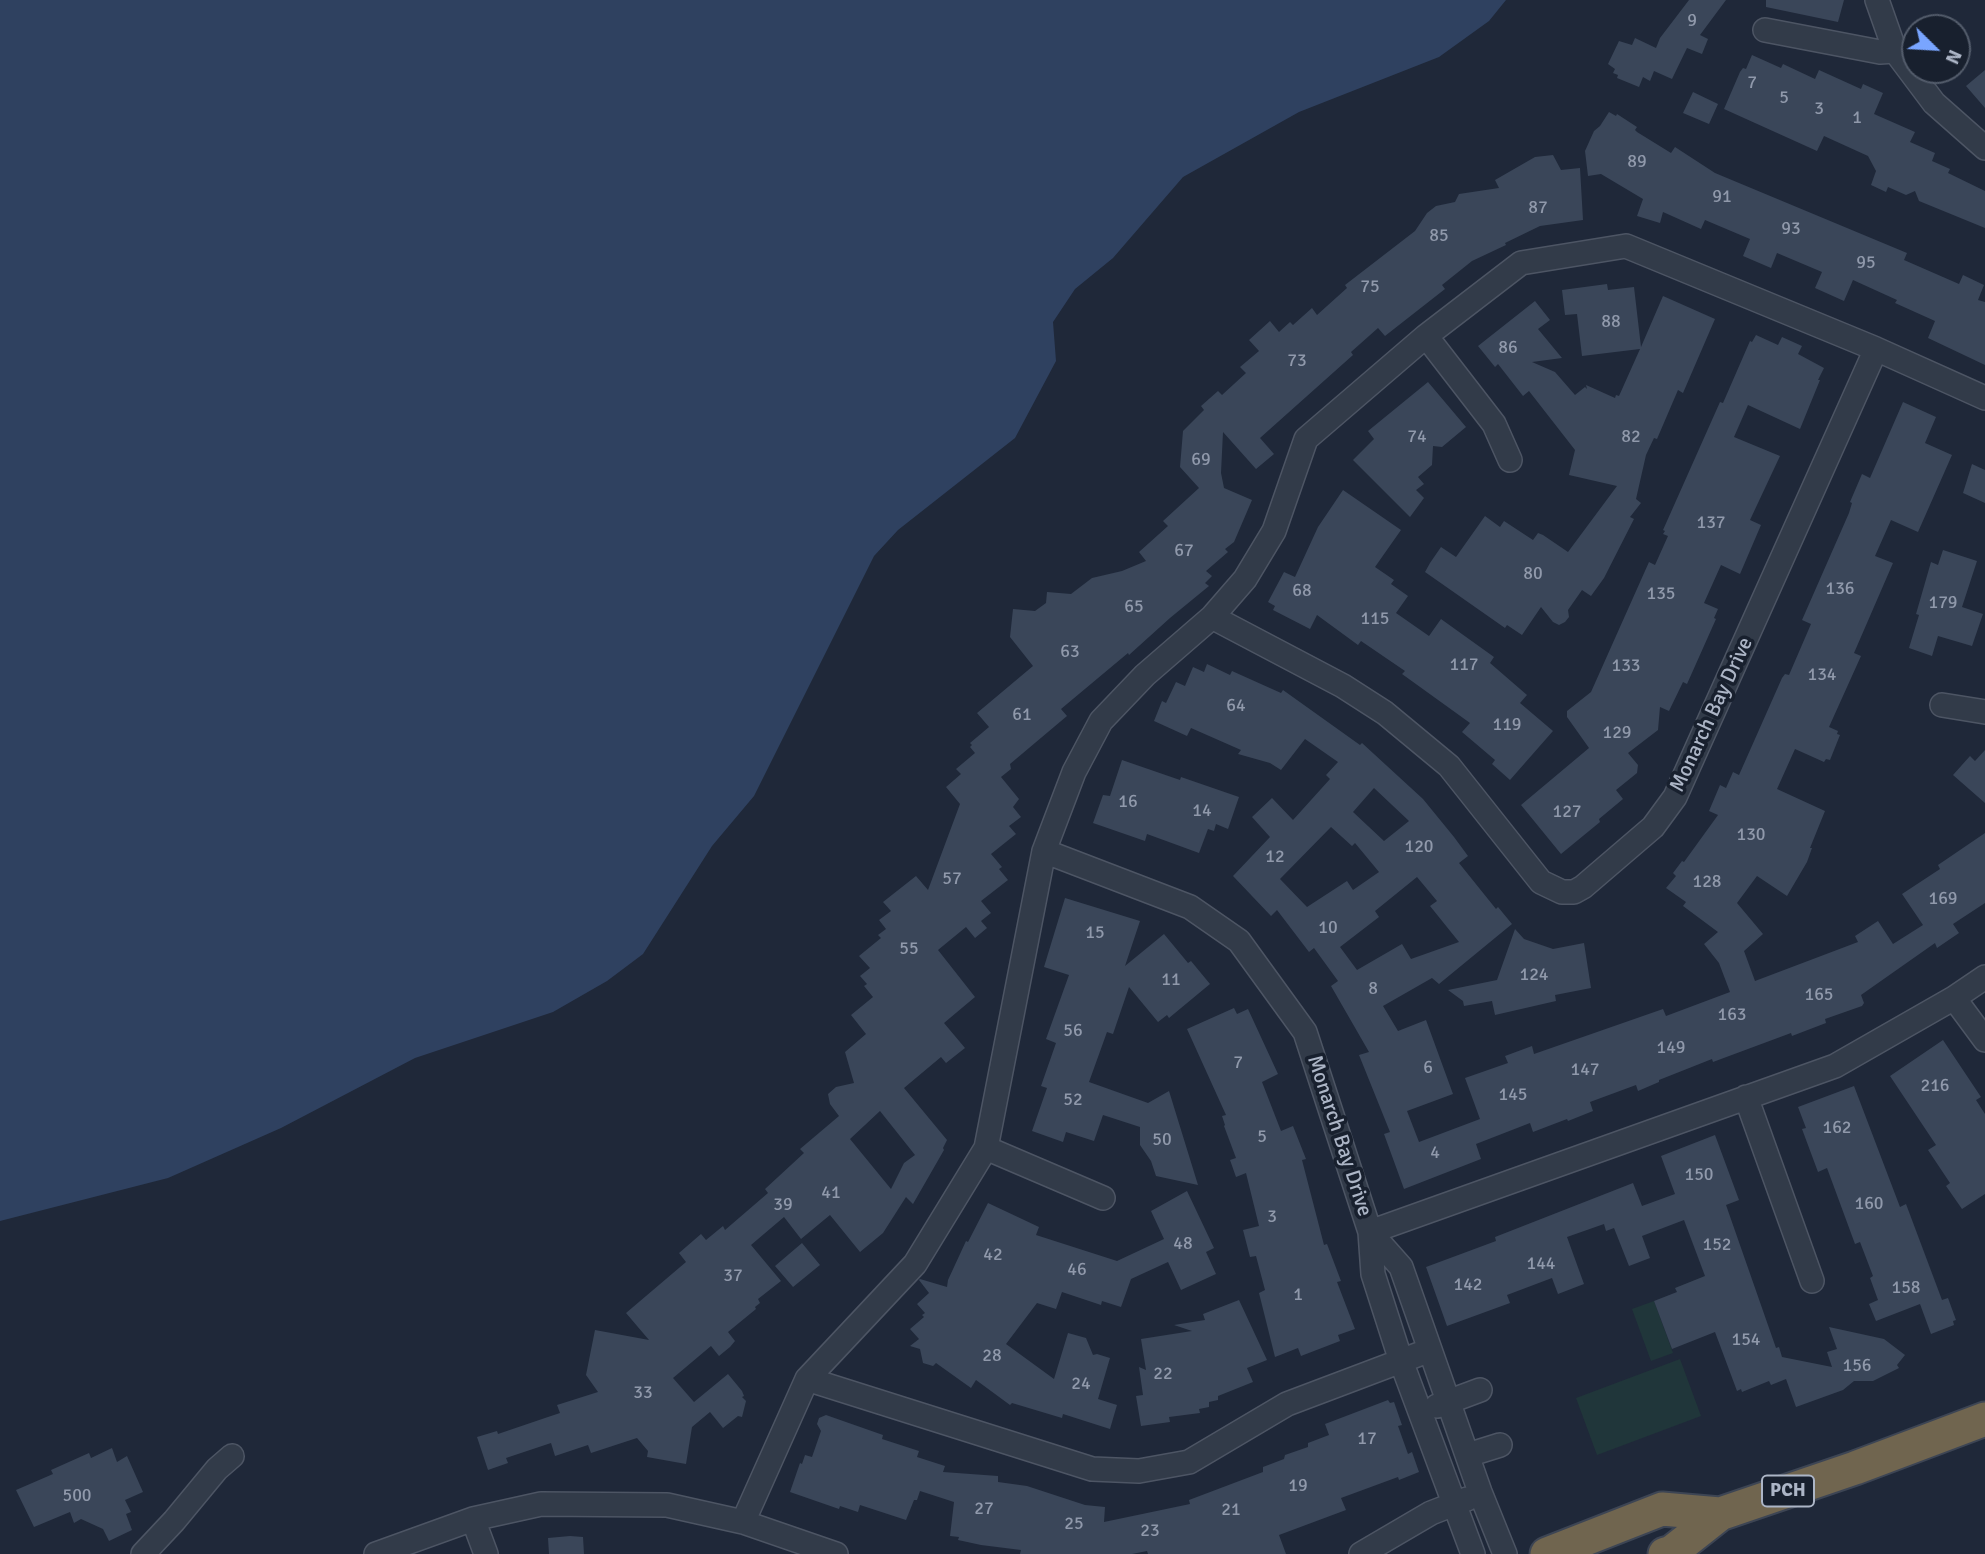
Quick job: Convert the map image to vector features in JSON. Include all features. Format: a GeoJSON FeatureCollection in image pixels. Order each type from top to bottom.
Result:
{"type":"FeatureCollection","features":[{"type":"Feature","properties":{"kind":"highway","name":"PCH"},"geometry":{"type":"LineString","coordinates":[[1665,1554],[1672,1552],[1720,1514],[1855,1468],[1985,1419]]}},
{"type":"Feature","properties":{"kind":"highway","name":"PCH"},"geometry":{"type":"LineString","coordinates":[[1547,1554],[1662,1509],[1720,1514]]}},
{"type":"Feature","properties":{"kind":"street"},"geometry":{"type":"LineString","coordinates":[[1877,0],[1895,51],[1934,103],[1985,148]]}},
{"type":"Feature","properties":{"kind":"street"},"geometry":{"type":"LineString","coordinates":[[1765,30],[1880,52],[1895,51]]}},
{"type":"Feature","properties":{"kind":"street"},"geometry":{"type":"LineString","coordinates":[[743,1522],[807,1379],[915,1264],[986,1148],[1044,851],[1074,772],[1101,721],[1145,675],[1212,617],[1245,579],[1274,531],[1306,439],[1426,336],[1521,263],[1626,246],[1876,349],[1985,398]]}},
{"type":"Feature","properties":{"kind":"street"},"geometry":{"type":"LineString","coordinates":[[1426,336],[1494,424],[1510,460]]}},
{"type":"Feature","properties":{"kind":"street","name":"Monarch Bay Drive"},"geometry":{"type":"LineString","coordinates":[[1212,617],[1343,686],[1385,713],[1449,766],[1541,882],[1562,892],[1574,891],[1583,887],[1623,855],[1653,827],[1675,797],[1876,349]]}},
{"type":"Feature","properties":{"kind":"street"},"geometry":{"type":"LineString","coordinates":[[1942,705],[1985,712]]}},
{"type":"Feature","properties":{"kind":"street","name":"Monarch Bay Drive"},"geometry":{"type":"LineString","coordinates":[[1044,851],[1190,907],[1239,941],[1305,1032],[1370,1232],[1373,1274],[1401,1361],[1473,1554]]}},
{"type":"Feature","properties":{"kind":"street","name":"Monarch Bay Drive"},"geometry":{"type":"LineString","coordinates":[[1370,1232],[1835,1066],[1954,998],[1985,977]]}},
{"type":"Feature","properties":{"kind":"street"},"geometry":{"type":"LineString","coordinates":[[1954,998],[1985,1040]]}},
{"type":"Feature","properties":{"kind":"street"},"geometry":{"type":"LineString","coordinates":[[1746,1097],[1812,1281]]}},
{"type":"Feature","properties":{"kind":"street"},"geometry":{"type":"LineString","coordinates":[[986,1148],[1102,1198]]}},
{"type":"Feature","properties":{"kind":"street","name":"Monarch Bay Drive"},"geometry":{"type":"LineString","coordinates":[[1370,1232],[1401,1267],[1480,1492],[1505,1554]]}},
{"type":"Feature","properties":{"kind":"street"},"geometry":{"type":"LineString","coordinates":[[807,1379],[1092,1469],[1139,1471],[1189,1462],[1287,1404],[1430,1350]]}},
{"type":"Feature","properties":{"kind":"street"},"geometry":{"type":"LineString","coordinates":[[1421,1412],[1480,1390]]}},
{"type":"Feature","properties":{"kind":"street"},"geometry":{"type":"LineString","coordinates":[[1468,1455],[1500,1445]]}},
{"type":"Feature","properties":{"kind":"street"},"geometry":{"type":"LineString","coordinates":[[143,1554],[217,1469],[232,1456]]}},
{"type":"Feature","properties":{"kind":"street"},"geometry":{"type":"LineString","coordinates":[[1361,1554],[1431,1514],[1480,1492]]}},
{"type":"Feature","properties":{"kind":"street"},"geometry":{"type":"LineString","coordinates":[[376,1554],[473,1519],[541,1504],[600,1503],[667,1505],[743,1522],[836,1554]]}},
{"type":"Feature","properties":{"kind":"street"},"geometry":{"type":"LineString","coordinates":[[473,1519],[486,1554]]}},
{"type":"Feature","properties":{"kind":"green space"},"geometry":{"type":"Polygon","coordinates":[[[1654,1301],[1673,1353],[1651,1361],[1632,1309],[1654,1301]]]}},
{"type":"Feature","properties":{"kind":"green space"},"geometry":{"type":"Polygon","coordinates":[[[1680,1359],[1701,1416],[1597,1455],[1576,1398],[1680,1359]]]}},
{"type":"Feature","properties":{"kind":"water"},"geometry":{"type":"Polygon","coordinates":[[[0,0],[1506,0],[1489,21],[1439,57],[1299,112],[1183,177],[1113,258],[1075,289],[1053,322],[1056,361],[1015,438],[898,530],[874,556],[754,796],[712,846],[643,954],[607,981],[553,1012],[415,1058],[281,1128],[168,1178],[0,1221],[0,0]]]}},
{"type":"Feature","properties":{"kind":"building"},"geometry":{"type":"Polygon","coordinates":[[[1689,0],[1726,0],[1700,35],[1708,39],[1702,54],[1687,48],[1672,79],[1654,71],[1650,81],[1643,77],[1639,87],[1617,78],[1618,75],[1613,73],[1615,69],[1608,64],[1619,41],[1632,45],[1635,38],[1656,48],[1660,38],[1689,0]]]}},
{"type":"Feature","properties":{"kind":"building"},"geometry":{"type":"Polygon","coordinates":[[[1766,0],[1844,0],[1838,22],[1766,7],[1766,0]]]}},
{"type":"Feature","properties":{"kind":"building"},"geometry":{"type":"Polygon","coordinates":[[[1752,55],[1781,68],[1783,64],[1815,79],[1819,70],[1861,89],[1863,84],[1883,93],[1874,114],[1915,132],[1910,142],[1935,153],[1932,161],[1950,169],[1948,173],[1985,191],[1985,228],[1919,201],[1915,191],[1906,195],[1888,187],[1886,192],[1871,185],[1876,171],[1868,156],[1824,136],[1817,151],[1724,109],[1740,72],[1743,68],[1746,69],[1752,55]]]}},
{"type":"Feature","properties":{"kind":"building"},"geometry":{"type":"Polygon","coordinates":[[[1985,70],[1985,108],[1966,86],[1985,70]]]}},
{"type":"Feature","properties":{"kind":"building"},"geometry":{"type":"Polygon","coordinates":[[[1693,92],[1718,104],[1709,124],[1683,113],[1693,92]]]}},
{"type":"Feature","properties":{"kind":"building"},"geometry":{"type":"Polygon","coordinates":[[[1609,112],[1637,127],[1637,132],[1671,153],[1675,147],[1715,173],[1907,253],[1904,260],[1959,284],[1963,275],[1984,285],[1978,300],[1985,302],[1985,365],[1928,338],[1935,321],[1853,280],[1844,301],[1815,288],[1822,272],[1777,253],[1771,268],[1743,256],[1750,239],[1705,220],[1701,229],[1663,212],[1660,223],[1637,216],[1643,199],[1601,174],[1588,176],[1585,151],[1594,131],[1609,112]]]}},
{"type":"Feature","properties":{"kind":"building"},"geometry":{"type":"Polygon","coordinates":[[[1553,155],[1561,170],[1580,168],[1583,220],[1540,226],[1505,243],[1506,245],[1472,261],[1442,285],[1445,289],[1385,336],[1378,328],[1351,352],[1353,355],[1260,438],[1274,454],[1256,469],[1223,432],[1221,473],[1224,488],[1252,500],[1234,542],[1225,549],[1228,552],[1206,571],[1212,576],[1205,583],[1209,586],[1061,709],[1067,716],[1010,764],[1011,769],[1001,777],[1019,799],[1013,807],[1021,817],[1009,826],[1016,834],[991,854],[1008,880],[981,901],[991,913],[981,921],[987,928],[975,938],[966,927],[938,950],[975,997],[944,1023],[965,1048],[946,1063],[941,1057],[904,1088],[947,1140],[913,1204],[906,1197],[883,1233],[860,1252],[830,1215],[801,1239],[784,1217],[751,1245],[781,1281],[758,1299],[760,1303],[756,1309],[728,1332],[735,1341],[730,1347],[719,1356],[711,1346],[673,1378],[694,1402],[728,1374],[742,1391],[742,1397],[746,1401],[742,1417],[738,1416],[723,1428],[710,1412],[692,1427],[686,1464],[647,1457],[648,1451],[637,1438],[591,1453],[588,1445],[555,1456],[551,1443],[506,1458],[508,1463],[488,1470],[477,1437],[497,1431],[498,1434],[560,1413],[557,1405],[598,1392],[586,1375],[595,1330],[649,1340],[626,1313],[686,1262],[679,1253],[701,1234],[706,1240],[723,1226],[725,1230],[768,1193],[765,1189],[804,1153],[800,1149],[839,1116],[830,1104],[828,1094],[836,1087],[854,1083],[845,1052],[866,1034],[851,1015],[873,997],[860,976],[870,968],[859,956],[881,938],[878,935],[886,929],[879,920],[891,911],[883,902],[916,876],[928,890],[960,804],[946,787],[961,774],[956,769],[975,753],[970,743],[989,727],[977,713],[1033,666],[1010,637],[1013,609],[1035,611],[1046,603],[1047,592],[1071,594],[1092,578],[1122,571],[1146,561],[1139,552],[1168,526],[1163,521],[1199,488],[1180,467],[1183,431],[1204,410],[1201,406],[1218,391],[1222,395],[1246,373],[1240,367],[1259,351],[1249,340],[1270,321],[1279,332],[1290,322],[1293,325],[1312,308],[1317,315],[1347,288],[1345,285],[1415,231],[1427,213],[1436,206],[1455,202],[1459,194],[1499,188],[1495,180],[1535,157],[1553,155]],[[880,1111],[850,1139],[891,1189],[904,1163],[915,1155],[880,1111]]]}},
{"type":"Feature","properties":{"kind":"building"},"geometry":{"type":"Polygon","coordinates":[[[1607,284],[1608,290],[1634,287],[1641,347],[1663,296],[1715,319],[1683,393],[1678,390],[1657,439],[1654,438],[1646,455],[1636,499],[1641,503],[1630,517],[1634,519],[1604,578],[1591,596],[1582,590],[1568,610],[1569,617],[1565,622],[1559,625],[1553,622],[1541,607],[1522,635],[1507,625],[1505,628],[1425,572],[1430,563],[1441,547],[1456,557],[1485,516],[1500,527],[1504,521],[1533,540],[1538,533],[1543,535],[1568,552],[1617,486],[1569,475],[1575,450],[1529,391],[1523,396],[1498,364],[1495,367],[1478,346],[1535,301],[1550,320],[1538,329],[1562,358],[1532,362],[1555,372],[1575,395],[1585,387],[1587,389],[1586,385],[1615,398],[1616,395],[1619,396],[1640,349],[1582,356],[1577,314],[1565,315],[1562,290],[1607,284]]]}},
{"type":"Feature","properties":{"kind":"building"},"geometry":{"type":"Polygon","coordinates":[[[1756,335],[1778,345],[1782,337],[1802,346],[1798,354],[1824,368],[1820,380],[1800,429],[1748,405],[1734,437],[1780,456],[1750,520],[1761,525],[1740,574],[1721,565],[1704,603],[1718,609],[1714,618],[1716,619],[1687,684],[1683,682],[1669,711],[1660,707],[1658,730],[1628,753],[1638,765],[1637,773],[1616,790],[1623,799],[1561,854],[1521,805],[1589,748],[1567,717],[1567,711],[1591,692],[1649,562],[1655,565],[1668,536],[1663,534],[1663,530],[1720,402],[1723,403],[1750,341],[1752,342],[1756,335]]]}},
{"type":"Feature","properties":{"kind":"building"},"geometry":{"type":"Polygon","coordinates":[[[1428,382],[1466,427],[1442,447],[1433,446],[1432,465],[1418,477],[1424,484],[1416,490],[1424,498],[1410,517],[1353,460],[1374,439],[1368,431],[1428,382]]]}},
{"type":"Feature","properties":{"kind":"building"},"geometry":{"type":"Polygon","coordinates":[[[1903,402],[1936,417],[1925,443],[1952,455],[1918,532],[1891,520],[1875,556],[1893,563],[1854,653],[1861,656],[1829,727],[1840,735],[1830,760],[1826,759],[1824,762],[1795,749],[1777,789],[1825,811],[1807,862],[1787,896],[1757,876],[1737,903],[1763,934],[1744,951],[1755,981],[1858,942],[1855,936],[1878,921],[1893,944],[1923,925],[1902,894],[1940,869],[1938,865],[1985,833],[1985,903],[1953,924],[1959,933],[1937,948],[1935,943],[1861,995],[1864,1003],[1862,1006],[1825,1019],[1826,1023],[1792,1036],[1791,1033],[1713,1062],[1712,1059],[1638,1091],[1636,1085],[1590,1102],[1593,1111],[1568,1121],[1567,1119],[1533,1132],[1530,1123],[1476,1144],[1481,1159],[1404,1189],[1384,1134],[1390,1132],[1359,1055],[1369,1052],[1331,986],[1338,981],[1314,948],[1309,952],[1277,910],[1271,916],[1233,876],[1270,837],[1252,817],[1272,798],[1293,820],[1330,779],[1326,775],[1338,762],[1305,739],[1281,770],[1270,763],[1238,754],[1241,750],[1191,728],[1187,736],[1154,721],[1162,701],[1166,703],[1176,682],[1185,686],[1193,667],[1204,672],[1207,664],[1230,675],[1232,671],[1281,693],[1283,690],[1360,745],[1362,743],[1423,799],[1468,856],[1459,863],[1496,909],[1498,907],[1512,924],[1439,984],[1432,978],[1383,1006],[1398,1031],[1426,1020],[1453,1094],[1407,1111],[1419,1142],[1480,1119],[1465,1078],[1508,1063],[1505,1056],[1532,1046],[1534,1054],[1663,1009],[1666,1016],[1730,992],[1719,963],[1704,944],[1718,932],[1683,906],[1686,902],[1666,888],[1676,876],[1673,873],[1718,815],[1709,811],[1720,785],[1726,788],[1733,772],[1739,775],[1782,678],[1785,674],[1789,675],[1811,624],[1802,620],[1849,513],[1850,502],[1862,474],[1870,478],[1903,402]],[[1374,788],[1353,812],[1384,841],[1409,821],[1374,788]],[[1331,827],[1280,879],[1307,907],[1347,881],[1353,890],[1379,872],[1355,843],[1352,846],[1331,827]],[[1417,877],[1375,911],[1379,917],[1340,947],[1357,970],[1402,944],[1411,959],[1459,942],[1430,906],[1437,901],[1417,877]]]}},
{"type":"Feature","properties":{"kind":"building"},"geometry":{"type":"Polygon","coordinates":[[[1972,464],[1985,470],[1985,503],[1963,493],[1972,464]]]}},
{"type":"Feature","properties":{"kind":"building"},"geometry":{"type":"Polygon","coordinates":[[[1343,490],[1401,530],[1375,567],[1394,580],[1391,584],[1408,596],[1396,613],[1429,636],[1441,619],[1494,657],[1490,663],[1527,695],[1520,703],[1553,731],[1510,780],[1492,764],[1495,760],[1462,732],[1470,723],[1402,674],[1405,671],[1361,641],[1358,645],[1317,615],[1310,629],[1273,610],[1275,606],[1268,602],[1284,572],[1295,577],[1318,527],[1343,490]]]}},
{"type":"Feature","properties":{"kind":"building"},"geometry":{"type":"Polygon","coordinates":[[[1943,550],[1977,561],[1962,607],[1983,614],[1972,646],[1938,636],[1932,656],[1909,648],[1931,562],[1938,565],[1943,550]]]}},
{"type":"Feature","properties":{"kind":"building"},"geometry":{"type":"Polygon","coordinates":[[[1985,750],[1985,803],[1953,775],[1970,756],[1975,761],[1985,750]]]}},
{"type":"Feature","properties":{"kind":"building"},"geometry":{"type":"Polygon","coordinates":[[[1122,760],[1239,797],[1228,829],[1216,824],[1214,831],[1208,829],[1199,853],[1147,834],[1145,841],[1093,823],[1103,795],[1110,796],[1122,760]]]}},
{"type":"Feature","properties":{"kind":"building"},"geometry":{"type":"Polygon","coordinates":[[[1065,898],[1140,921],[1125,966],[1164,934],[1210,984],[1169,1018],[1167,1015],[1158,1022],[1129,987],[1113,1034],[1107,1032],[1089,1082],[1148,1103],[1169,1091],[1198,1185],[1156,1176],[1151,1161],[1140,1145],[1140,1127],[1103,1115],[1094,1141],[1066,1132],[1063,1142],[1032,1131],[1047,1088],[1041,1086],[1056,1043],[1046,1039],[1069,975],[1044,967],[1065,898]]]}},
{"type":"Feature","properties":{"kind":"building"},"geometry":{"type":"Polygon","coordinates":[[[1515,929],[1524,939],[1553,949],[1584,943],[1591,988],[1555,995],[1556,1001],[1495,1015],[1492,1001],[1464,1006],[1463,1001],[1448,990],[1497,980],[1515,929]]]}},
{"type":"Feature","properties":{"kind":"building"},"geometry":{"type":"Polygon","coordinates":[[[1234,1008],[1237,1014],[1248,1009],[1278,1074],[1262,1082],[1281,1131],[1293,1126],[1306,1159],[1302,1160],[1324,1245],[1327,1244],[1341,1281],[1337,1282],[1355,1329],[1338,1335],[1340,1341],[1301,1356],[1298,1348],[1275,1357],[1259,1293],[1265,1290],[1256,1256],[1250,1257],[1243,1230],[1259,1226],[1246,1173],[1236,1177],[1230,1160],[1236,1158],[1222,1116],[1226,1115],[1187,1029],[1234,1008]]]}},
{"type":"Feature","properties":{"kind":"building"},"geometry":{"type":"Polygon","coordinates":[[[1943,1040],[1981,1097],[1976,1100],[1985,1114],[1985,1194],[1962,1209],[1946,1186],[1950,1183],[1928,1150],[1936,1145],[1890,1076],[1943,1040]]]}},
{"type":"Feature","properties":{"kind":"building"},"geometry":{"type":"Polygon","coordinates":[[[1854,1086],[1900,1207],[1906,1204],[1942,1300],[1948,1298],[1956,1320],[1953,1321],[1954,1325],[1931,1334],[1920,1304],[1876,1321],[1869,1304],[1878,1300],[1870,1278],[1873,1276],[1860,1242],[1855,1244],[1827,1168],[1818,1172],[1802,1129],[1806,1128],[1798,1107],[1854,1086]]]}},
{"type":"Feature","properties":{"kind":"building"},"geometry":{"type":"Polygon","coordinates":[[[1715,1135],[1739,1200],[1726,1205],[1776,1348],[1779,1347],[1782,1357],[1832,1367],[1827,1352],[1837,1349],[1829,1327],[1884,1339],[1905,1355],[1897,1365],[1899,1368],[1873,1381],[1854,1381],[1843,1390],[1796,1407],[1786,1379],[1771,1385],[1769,1381],[1742,1392],[1741,1389],[1737,1391],[1715,1332],[1672,1349],[1654,1301],[1677,1292],[1675,1288],[1705,1276],[1684,1220],[1642,1236],[1650,1258],[1629,1266],[1614,1228],[1606,1231],[1604,1224],[1567,1237],[1584,1284],[1558,1294],[1552,1278],[1507,1295],[1510,1303],[1447,1326],[1426,1267],[1496,1241],[1495,1237],[1633,1183],[1642,1206],[1675,1194],[1661,1156],[1715,1135]]]}},
{"type":"Feature","properties":{"kind":"building"},"geometry":{"type":"Polygon","coordinates":[[[1187,1191],[1214,1248],[1206,1252],[1216,1274],[1181,1290],[1168,1262],[1131,1279],[1121,1307],[1102,1301],[1101,1305],[1062,1292],[1056,1309],[1037,1303],[1006,1344],[1054,1379],[1068,1333],[1086,1338],[1093,1355],[1110,1358],[1098,1399],[1117,1405],[1110,1429],[1063,1414],[1062,1418],[1012,1403],[1010,1405],[976,1380],[971,1388],[936,1363],[933,1366],[923,1363],[920,1349],[910,1346],[919,1339],[910,1329],[925,1313],[917,1304],[929,1293],[919,1280],[947,1287],[966,1241],[968,1242],[988,1203],[1039,1227],[1036,1235],[1117,1261],[1164,1239],[1151,1211],[1187,1191]]]}},
{"type":"Feature","properties":{"kind":"building"},"geometry":{"type":"Polygon","coordinates":[[[802,1243],[820,1265],[793,1287],[775,1266],[802,1243]]]}},
{"type":"Feature","properties":{"kind":"building"},"geometry":{"type":"Polygon","coordinates":[[[1239,1300],[1267,1360],[1247,1368],[1253,1382],[1218,1396],[1218,1400],[1209,1402],[1209,1407],[1199,1409],[1200,1413],[1169,1417],[1170,1422],[1141,1426],[1136,1396],[1143,1395],[1139,1367],[1146,1370],[1141,1339],[1192,1331],[1174,1325],[1205,1320],[1203,1314],[1239,1300]]]}},
{"type":"Feature","properties":{"kind":"building"},"geometry":{"type":"Polygon","coordinates":[[[1388,1400],[1390,1403],[1394,1402],[1402,1425],[1398,1426],[1408,1454],[1412,1452],[1419,1472],[1341,1498],[1346,1510],[1279,1535],[1286,1554],[1148,1554],[1147,1551],[1132,1554],[1020,1554],[1021,1550],[981,1545],[950,1536],[954,1502],[920,1491],[906,1520],[860,1505],[858,1512],[840,1506],[839,1509],[790,1492],[805,1455],[812,1457],[821,1431],[817,1424],[819,1418],[826,1415],[883,1435],[882,1439],[919,1451],[917,1457],[945,1466],[943,1472],[998,1476],[998,1482],[1027,1486],[1085,1505],[1105,1507],[1104,1522],[1190,1504],[1189,1500],[1263,1472],[1263,1467],[1329,1435],[1325,1424],[1388,1400]]]}},
{"type":"Feature","properties":{"kind":"building"},"geometry":{"type":"Polygon","coordinates":[[[112,1448],[117,1462],[127,1456],[143,1492],[125,1500],[131,1512],[126,1514],[132,1530],[109,1541],[103,1529],[81,1519],[74,1523],[70,1512],[34,1527],[16,1490],[53,1474],[51,1470],[89,1453],[91,1458],[112,1448]]]}},
{"type":"Feature","properties":{"kind":"building"},"geometry":{"type":"Polygon","coordinates":[[[583,1537],[584,1554],[549,1554],[548,1538],[583,1537]]]}}]}
